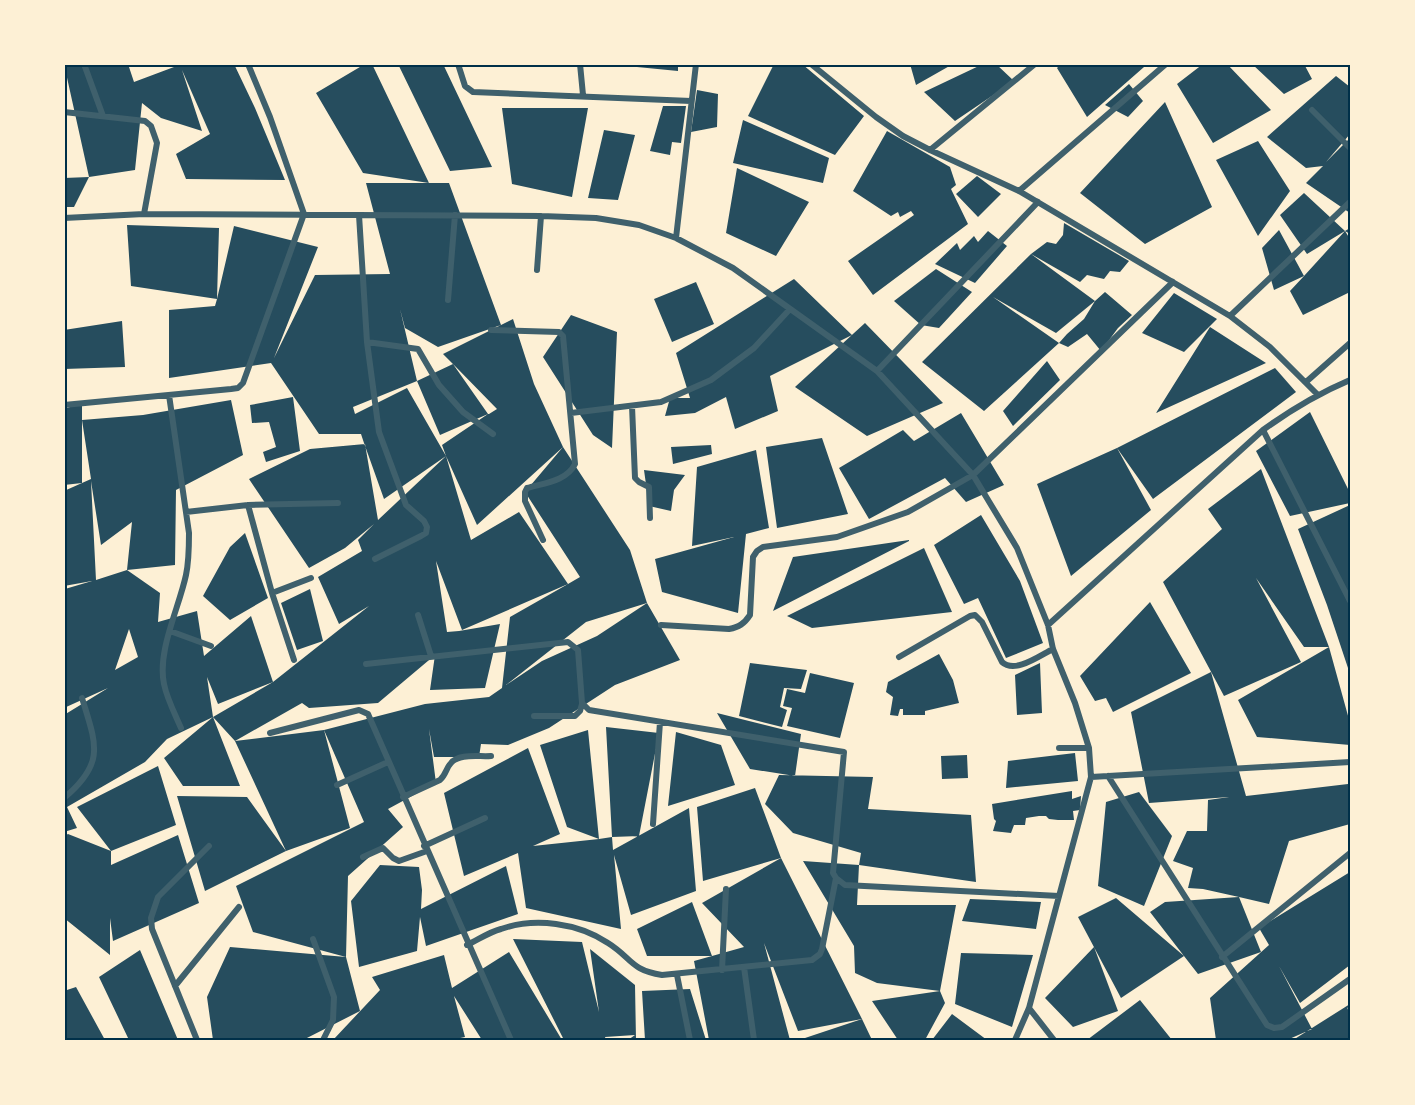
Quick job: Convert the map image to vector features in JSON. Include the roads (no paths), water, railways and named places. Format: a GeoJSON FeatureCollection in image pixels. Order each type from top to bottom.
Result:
{"type":"FeatureCollection","features":[{"type":"Feature","properties":{"kind":"street"},"geometry":{"type":"LineString","coordinates":[[84,64],[103,116]]}},
{"type":"Feature","properties":{"kind":"street"},"geometry":{"type":"LineString","coordinates":[[64,405],[231,389],[238,388],[243,383],[304,214],[270,117],[248,64]]}},
{"type":"Feature","properties":{"kind":"street"},"geometry":{"type":"LineString","coordinates":[[459,64],[465,86],[473,92],[691,101]]}},
{"type":"Feature","properties":{"kind":"street"},"geometry":{"type":"LineString","coordinates":[[580,64],[583,96]]}},
{"type":"Feature","properties":{"kind":"street"},"geometry":{"type":"LineString","coordinates":[[676,238],[696,64]]}},
{"type":"Feature","properties":{"kind":"street"},"geometry":{"type":"LineString","coordinates":[[811,64],[903,136],[1019,191],[1230,316],[1270,347],[1317,394]]}},
{"type":"Feature","properties":{"kind":"street"},"geometry":{"type":"LineString","coordinates":[[930,150],[1035,64]]}},
{"type":"Feature","properties":{"kind":"street"},"geometry":{"type":"LineString","coordinates":[[1019,191],[1166,64]]}},
{"type":"Feature","properties":{"kind":"street"},"geometry":{"type":"LineString","coordinates":[[1312,110],[1350,148]]}},
{"type":"Feature","properties":{"kind":"street"},"geometry":{"type":"LineString","coordinates":[[64,112],[145,121],[151,126],[158,143],[144,214]]}},
{"type":"Feature","properties":{"kind":"street"},"geometry":{"type":"LineString","coordinates":[[877,371],[1038,202]]}},
{"type":"Feature","properties":{"kind":"street"},"geometry":{"type":"LineString","coordinates":[[1230,316],[1350,202]]}},
{"type":"Feature","properties":{"kind":"street"},"geometry":{"type":"LineString","coordinates":[[64,218],[144,214],[541,216],[596,218],[639,225],[676,238],[733,268],[877,371],[973,475],[1017,548],[1048,625],[1053,649],[1075,703],[1089,748],[1091,777],[1029,1008],[1015,1041]]}},
{"type":"Feature","properties":{"kind":"street"},"geometry":{"type":"LineString","coordinates":[[359,215],[367,342],[379,432],[406,506],[427,527],[426,532],[421,536],[375,559]]}},
{"type":"Feature","properties":{"kind":"street"},"geometry":{"type":"LineString","coordinates":[[448,300],[455,216]]}},
{"type":"Feature","properties":{"kind":"street"},"geometry":{"type":"LineString","coordinates":[[537,270],[541,216]]}},
{"type":"Feature","properties":{"kind":"street"},"geometry":{"type":"LineString","coordinates":[[661,625],[729,629],[737,627],[745,623],[750,615],[753,557],[763,547],[837,537],[908,512],[973,475],[1173,282]]}},
{"type":"Feature","properties":{"kind":"street"},"geometry":{"type":"LineString","coordinates":[[571,413],[661,402],[711,380],[754,348],[790,309]]}},
{"type":"Feature","properties":{"kind":"street"},"geometry":{"type":"LineString","coordinates":[[491,330],[564,336],[575,464],[566,476],[527,488],[524,496],[543,540]]}},
{"type":"Feature","properties":{"kind":"street"},"geometry":{"type":"LineString","coordinates":[[367,342],[418,349],[439,385],[463,412],[493,434]]}},
{"type":"Feature","properties":{"kind":"street"},"geometry":{"type":"LineString","coordinates":[[1306,382],[1350,343]]}},
{"type":"Feature","properties":{"kind":"street"},"geometry":{"type":"LineString","coordinates":[[1048,625],[1263,430],[1294,407],[1350,380]]}},
{"type":"Feature","properties":{"kind":"street"},"geometry":{"type":"LineString","coordinates":[[169,395],[189,533],[188,563],[164,653],[164,684],[181,728]]}},
{"type":"Feature","properties":{"kind":"street"},"geometry":{"type":"LineString","coordinates":[[632,406],[635,477],[649,487],[650,518]]}},
{"type":"Feature","properties":{"kind":"street"},"geometry":{"type":"LineString","coordinates":[[1263,430],[1350,601]]}},
{"type":"Feature","properties":{"kind":"street"},"geometry":{"type":"LineString","coordinates":[[186,512],[248,506],[338,503]]}},
{"type":"Feature","properties":{"kind":"street"},"geometry":{"type":"LineString","coordinates":[[248,506],[272,593],[294,660]]}},
{"type":"Feature","properties":{"kind":"street"},"geometry":{"type":"LineString","coordinates":[[272,593],[310,578]]}},
{"type":"Feature","properties":{"kind":"street"},"geometry":{"type":"LineString","coordinates":[[418,615],[431,656]]}},
{"type":"Feature","properties":{"kind":"street"},"geometry":{"type":"LineString","coordinates":[[899,657],[975,615],[982,622],[1005,666],[1015,666],[1053,649]]}},
{"type":"Feature","properties":{"kind":"street"},"geometry":{"type":"LineString","coordinates":[[170,632],[211,646]]}},
{"type":"Feature","properties":{"kind":"street"},"geometry":{"type":"LineString","coordinates":[[366,664],[568,642],[579,650],[582,703],[580,711],[575,716],[534,716]]}},
{"type":"Feature","properties":{"kind":"street"},"geometry":{"type":"LineString","coordinates":[[64,798],[86,778],[94,758],[94,737],[82,698]]}},
{"type":"Feature","properties":{"kind":"street"},"geometry":{"type":"LineString","coordinates":[[582,703],[589,710],[830,746],[845,753],[833,873],[845,885],[1059,896]]}},
{"type":"Feature","properties":{"kind":"street"},"geometry":{"type":"LineString","coordinates":[[270,733],[359,710],[368,714],[467,945],[511,1041]]}},
{"type":"Feature","properties":{"kind":"street"},"geometry":{"type":"LineString","coordinates":[[653,824],[660,722]]}},
{"type":"Feature","properties":{"kind":"street"},"geometry":{"type":"LineString","coordinates":[[1059,748],[1089,748]]}},
{"type":"Feature","properties":{"kind":"street"},"geometry":{"type":"LineString","coordinates":[[403,797],[440,780],[444,777],[449,764],[458,758],[491,756]]}},
{"type":"Feature","properties":{"kind":"street"},"geometry":{"type":"LineString","coordinates":[[337,785],[388,762]]}},
{"type":"Feature","properties":{"kind":"street"},"geometry":{"type":"LineString","coordinates":[[1091,777],[1350,762]]}},
{"type":"Feature","properties":{"kind":"street"},"geometry":{"type":"LineString","coordinates":[[1108,776],[1222,957],[1268,1025],[1275,1028],[1282,1027],[1350,979]]}},
{"type":"Feature","properties":{"kind":"street"},"geometry":{"type":"LineString","coordinates":[[363,857],[383,848],[393,858],[404,861],[485,818]]}},
{"type":"Feature","properties":{"kind":"street"},"geometry":{"type":"LineString","coordinates":[[197,1041],[152,929],[151,918],[158,897],[209,846]]}},
{"type":"Feature","properties":{"kind":"street"},"geometry":{"type":"LineString","coordinates":[[1222,957],[1350,853]]}},
{"type":"Feature","properties":{"kind":"street"},"geometry":{"type":"LineString","coordinates":[[467,945],[501,929],[537,922],[575,927],[608,943],[636,967],[656,974],[676,975],[812,960],[817,958],[822,949],[836,878]]}},
{"type":"Feature","properties":{"kind":"street"},"geometry":{"type":"LineString","coordinates":[[722,970],[726,889]]}},
{"type":"Feature","properties":{"kind":"street"},"geometry":{"type":"LineString","coordinates":[[175,986],[239,907]]}},
{"type":"Feature","properties":{"kind":"street"},"geometry":{"type":"LineString","coordinates":[[313,939],[334,997],[333,1020],[322,1041]]}},
{"type":"Feature","properties":{"kind":"street"},"geometry":{"type":"LineString","coordinates":[[744,968],[754,1041]]}},
{"type":"Feature","properties":{"kind":"street"},"geometry":{"type":"LineString","coordinates":[[676,975],[690,1041]]}},
{"type":"Feature","properties":{"kind":"street"},"geometry":{"type":"LineString","coordinates":[[1029,1008],[1054,1041]]}}]}
